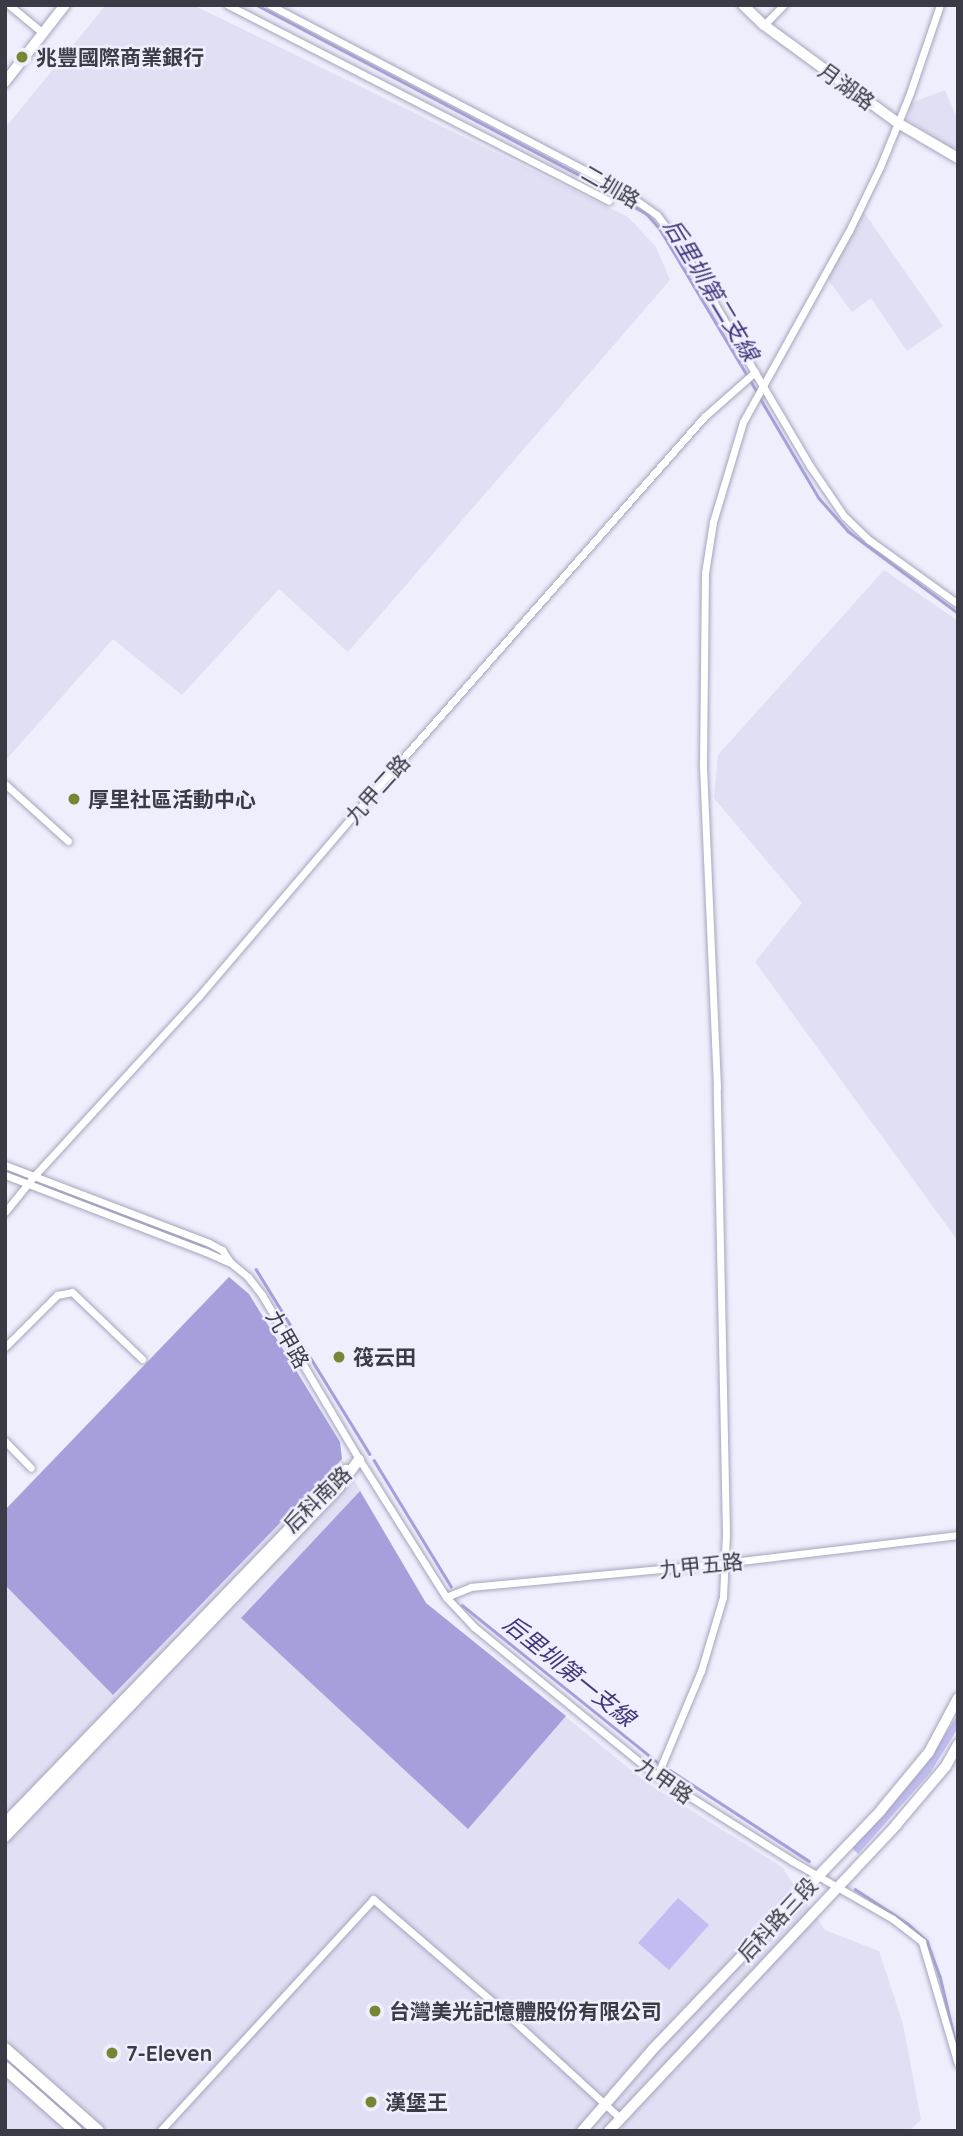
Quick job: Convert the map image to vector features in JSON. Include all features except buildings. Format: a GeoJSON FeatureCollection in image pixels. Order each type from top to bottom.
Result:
{"type":"FeatureCollection","features":[{"type":"Feature","properties":{"kind":"main road"},"geometry":{"type":"LineString","coordinates":[[5,2049],[98,2131]]}},
{"type":"Feature","properties":{"kind":"main road"},"geometry":{"type":"LineString","coordinates":[[5,2068],[76,2131]]}},
{"type":"Feature","properties":{"kind":"street"},"geometry":{"type":"LineString","coordinates":[[9,5],[43,33]]}},
{"type":"Feature","properties":{"kind":"street"},"geometry":{"type":"LineString","coordinates":[[5,82],[65,5]]}},
{"type":"Feature","properties":{"kind":"street"},"geometry":{"type":"LineString","coordinates":[[228,5],[609,201]]}},
{"type":"Feature","properties":{"kind":"street","name":"二圳路"},"geometry":{"type":"LineString","coordinates":[[270,5],[639,200],[657,215],[681,247],[762,386],[844,516],[869,540],[958,604]]}},
{"type":"Feature","properties":{"kind":"street","name":"月湖路"},"geometry":{"type":"LineString","coordinates":[[743,5],[764,25],[898,123],[958,158]]}},
{"type":"Feature","properties":{"kind":"street"},"geometry":{"type":"LineString","coordinates":[[764,25],[783,5]]}},
{"type":"Feature","properties":{"kind":"street"},"geometry":{"type":"LineString","coordinates":[[657,1776],[701,1671],[723,1597],[726,1478],[717,1087],[704,764],[705,573],[713,522],[743,422],[849,232],[898,123],[940,5]]}},
{"type":"Feature","properties":{"kind":"street","name":"九甲二路"},"geometry":{"type":"LineString","coordinates":[[5,1212],[34,1176],[199,996],[368,798],[704,418],[755,372]]}},
{"type":"Feature","properties":{"kind":"street"},"geometry":{"type":"LineString","coordinates":[[5,784],[68,841]]}},
{"type":"Feature","properties":{"kind":"street","name":"九甲路"},"geometry":{"type":"LineString","coordinates":[[5,1165],[222,1250],[262,1295],[359,1459],[446,1597],[474,1627],[657,1776],[893,1919],[922,1942],[958,2064]]}},
{"type":"Feature","properties":{"kind":"street","name":"九甲路"},"geometry":{"type":"LineString","coordinates":[[5,1175],[231,1263]]}},
{"type":"Feature","properties":{"kind":"street"},"geometry":{"type":"LineString","coordinates":[[5,1347],[57,1295],[72,1292],[142,1359]]}},
{"type":"Feature","properties":{"kind":"street"},"geometry":{"type":"LineString","coordinates":[[5,1441],[32,1468]]}},
{"type":"Feature","properties":{"kind":"street","name":"后科南路"},"geometry":{"type":"LineString","coordinates":[[5,1837],[43,1790],[319,1495],[359,1459]]}},
{"type":"Feature","properties":{"kind":"street","name":"九甲五路"},"geometry":{"type":"LineString","coordinates":[[446,1597],[471,1587],[724,1563],[958,1535]]}},
{"type":"Feature","properties":{"kind":"street","name":"后科路三段"},"geometry":{"type":"LineString","coordinates":[[582,2131],[604,2104],[881,1810],[929,1752],[958,1698]]}},
{"type":"Feature","properties":{"kind":"street","name":"后科路三段"},"geometry":{"type":"LineString","coordinates":[[609,2131],[896,1825],[946,1766],[958,1744]]}},
{"type":"Feature","properties":{"kind":"street","name":"后科南路"},"geometry":{"type":"LineString","coordinates":[[5,1823],[43,1790]]}},
{"type":"Feature","properties":{"kind":"street"},"geometry":{"type":"LineString","coordinates":[[160,2131],[373,1899],[501,2009],[621,2118]]}},
{"type":"Feature","properties":{"kind":"shaded area"},"geometry":{"type":"Polygon","coordinates":[[[106,5],[193,5],[628,217],[656,247],[670,280],[348,652],[279,589],[182,695],[113,639],[5,761],[5,128],[106,5]]]}},
{"type":"Feature","properties":{"kind":"shaded area"},"geometry":{"type":"Polygon","coordinates":[[[945,90],[958,121],[958,148],[953,150],[908,120],[911,103],[945,90]]]}},
{"type":"Feature","properties":{"kind":"shaded area"},"geometry":{"type":"Polygon","coordinates":[[[863,211],[943,326],[907,351],[871,298],[852,312],[826,277],[863,211]]]}},
{"type":"Feature","properties":{"kind":"shaded area"},"geometry":{"type":"Polygon","coordinates":[[[884,570],[958,621],[958,1241],[755,962],[802,903],[714,798],[718,755],[884,570]]]}},
{"type":"Feature","properties":{"kind":"shaded area"},"geometry":{"type":"Polygon","coordinates":[[[229,1277],[249,1294],[340,1442],[342,1459],[426,1603],[647,1783],[782,1867],[825,1930],[879,1951],[903,2024],[921,2120],[909,2131],[5,2131],[5,1510],[229,1277]]]}},
{"type":"Feature","properties":{"kind":"shaded area"},"geometry":{"type":"Polygon","coordinates":[[[229,1277],[249,1294],[340,1442],[342,1459],[113,1695],[5,1585],[5,1510],[229,1277]]]}},
{"type":"Feature","properties":{"kind":"shaded area"},"geometry":{"type":"Polygon","coordinates":[[[360,1491],[426,1603],[566,1716],[468,1829],[241,1618],[360,1491]]]}},
{"type":"Feature","properties":{"kind":"shaded area"},"geometry":{"type":"Polygon","coordinates":[[[958,1715],[958,1728],[930,1773],[858,1854],[852,1848],[921,1771],[958,1715]]]}},
{"type":"Feature","properties":{"kind":"shaded area"},"geometry":{"type":"Polygon","coordinates":[[[678,1898],[709,1925],[669,1970],[638,1943],[678,1898]]]}},
{"type":"Feature","properties":{"kind":"waterway","name":"后里圳第二支線"},"geometry":{"type":"LineString","coordinates":[[257,5],[583,177],[647,214],[660,229],[757,392]]}},
{"type":"Feature","properties":{"kind":"waterway","name":"后里圳第二支線"},"geometry":{"type":"LineString","coordinates":[[760,398],[819,498],[848,531],[958,613]]}},
{"type":"Feature","properties":{"kind":"waterway","name":"后里圳第一支線"},"geometry":{"type":"LineString","coordinates":[[5,1170],[20,1175]]}},
{"type":"Feature","properties":{"kind":"waterway","name":"后里圳第一支線"},"geometry":{"type":"LineString","coordinates":[[45,1185],[202,1246]]}},
{"type":"Feature","properties":{"kind":"waterway","name":"后里圳第一支線"},"geometry":{"type":"LineString","coordinates":[[256,1269],[370,1454]]}},
{"type":"Feature","properties":{"kind":"waterway","name":"后里圳第一支線"},"geometry":{"type":"LineString","coordinates":[[374,1460],[451,1586]]}},
{"type":"Feature","properties":{"kind":"waterway","name":"后里圳第一支線"},"geometry":{"type":"LineString","coordinates":[[462,1605],[657,1762]]}},
{"type":"Feature","properties":{"kind":"waterway","name":"后里圳第一支線"},"geometry":{"type":"LineString","coordinates":[[670,1770],[809,1861]]}},
{"type":"Feature","properties":{"kind":"waterway","name":"后里圳第一支線"},"geometry":{"type":"LineString","coordinates":[[855,1889],[907,1923],[927,1941],[940,1976],[956,2044]]}},
{"type":"Feature","properties":{"kind":"place","name":"兆豐國際商業銀行"},"geometry":{"type":"Point","coordinates":[22,57]}},
{"type":"Feature","properties":{"kind":"place","name":"厚里社區活動中心"},"geometry":{"type":"Point","coordinates":[74,799]}},
{"type":"Feature","properties":{"kind":"place","name":"筏云田"},"geometry":{"type":"Point","coordinates":[339,1357]}},
{"type":"Feature","properties":{"kind":"place","name":"台灣美光記憶體股份有限公司"},"geometry":{"type":"Point","coordinates":[375,2011]}},
{"type":"Feature","properties":{"kind":"place","name":"7-Eleven"},"geometry":{"type":"Point","coordinates":[112,2053]}},
{"type":"Feature","properties":{"kind":"place","name":"漢堡王"},"geometry":{"type":"Point","coordinates":[371,2102]}}]}
